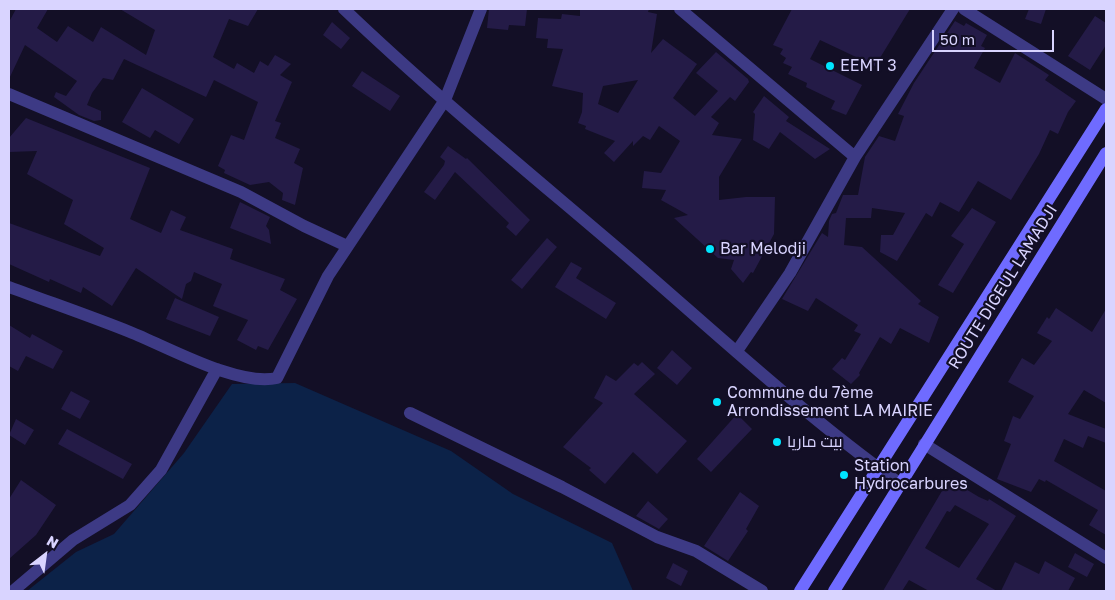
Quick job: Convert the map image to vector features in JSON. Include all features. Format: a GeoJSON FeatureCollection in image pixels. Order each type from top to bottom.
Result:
{"type":"FeatureCollection","features":[{"type":"Feature","properties":{"kind":"main road"},"geometry":{"type":"LineString","coordinates":[[800,591],[986,302],[1106,109]]}},
{"type":"Feature","properties":{"kind":"main road","name":"ROUTE DIGEUL LAMADJI"},"geometry":{"type":"LineString","coordinates":[[834,591],[899,483],[1106,153]]}},
{"type":"Feature","properties":{"kind":"street"},"geometry":{"type":"LineString","coordinates":[[344,9],[445,100],[737,351],[878,468],[899,483]]}},
{"type":"Feature","properties":{"kind":"street"},"geometry":{"type":"LineString","coordinates":[[9,288],[130,332],[217,369],[264,381],[277,378],[328,276],[393,181],[445,100],[481,9]]}},
{"type":"Feature","properties":{"kind":"street"},"geometry":{"type":"LineString","coordinates":[[680,9],[855,157]]}},
{"type":"Feature","properties":{"kind":"street"},"geometry":{"type":"LineString","coordinates":[[737,351],[790,273],[855,157],[953,9]]}},
{"type":"Feature","properties":{"kind":"street"},"geometry":{"type":"LineString","coordinates":[[964,9],[1106,99]]}},
{"type":"Feature","properties":{"kind":"street"},"geometry":{"type":"LineString","coordinates":[[9,94],[241,192],[304,226],[347,246]]}},
{"type":"Feature","properties":{"kind":"street"},"geometry":{"type":"LineString","coordinates":[[13,591],[72,540],[130,505],[161,470],[217,369]]}},
{"type":"Feature","properties":{"kind":"street"},"geometry":{"type":"LineString","coordinates":[[410,413],[562,487],[657,537],[696,551],[762,591]]}},
{"type":"Feature","properties":{"kind":"street"},"geometry":{"type":"LineString","coordinates":[[924,444],[1106,558]]}},
{"type":"Feature","properties":{"kind":"water"},"geometry":{"type":"Polygon","coordinates":[[[295,383],[451,451],[513,494],[612,543],[633,591],[27,591],[76,552],[114,534],[184,453],[232,384],[295,383]]]}},
{"type":"Feature","properties":{"kind":"building"},"geometry":{"type":"Polygon","coordinates":[[[16,9],[48,9],[37,28],[57,42],[68,26],[93,42],[101,27],[146,55],[155,30],[120,9],[258,9],[248,26],[229,19],[213,57],[234,69],[237,63],[254,73],[260,61],[268,66],[275,55],[291,64],[280,75],[292,82],[275,121],[281,123],[275,138],[300,149],[294,163],[303,168],[295,205],[282,200],[283,193],[269,182],[250,185],[224,173],[225,170],[218,166],[231,135],[244,140],[258,102],[214,80],[206,97],[124,59],[113,80],[103,78],[92,93],[87,105],[101,111],[101,120],[94,121],[79,115],[54,97],[56,92],[66,96],[77,81],[25,45],[9,79],[9,22],[16,9]]]}},
{"type":"Feature","properties":{"kind":"building"},"geometry":{"type":"Polygon","coordinates":[[[489,9],[527,9],[525,26],[509,25],[508,30],[487,28],[489,9]]]}},
{"type":"Feature","properties":{"kind":"building"},"geometry":{"type":"Polygon","coordinates":[[[580,9],[649,9],[648,12],[657,14],[651,53],[663,39],[697,64],[673,98],[695,116],[718,91],[696,73],[716,52],[748,79],[749,82],[735,101],[730,97],[711,117],[719,123],[712,135],[742,139],[719,177],[719,200],[746,197],[775,197],[774,234],[753,273],[751,272],[743,283],[731,269],[734,260],[718,258],[674,218],[688,215],[661,200],[666,190],[642,188],[644,171],[661,173],[680,141],[659,126],[650,140],[643,136],[633,146],[633,141],[614,162],[604,153],[615,141],[585,129],[586,126],[578,123],[582,112],[583,93],[552,86],[563,49],[547,48],[548,39],[536,38],[538,18],[561,19],[562,14],[580,16],[580,9]],[[638,80],[603,86],[598,104],[618,113],[638,80]]]}},
{"type":"Feature","properties":{"kind":"building"},"geometry":{"type":"Polygon","coordinates":[[[792,9],[910,9],[875,66],[820,40],[810,59],[862,85],[846,115],[831,109],[835,101],[806,87],[807,83],[788,74],[792,67],[783,63],[786,58],[780,54],[783,49],[773,45],[792,9]]]}},
{"type":"Feature","properties":{"kind":"building"},"geometry":{"type":"Polygon","coordinates":[[[1029,9],[1046,9],[1041,24],[1025,19],[1029,9]]]}},
{"type":"Feature","properties":{"kind":"building"},"geometry":{"type":"Polygon","coordinates":[[[1095,16],[1106,23],[1106,45],[1090,70],[1068,56],[1095,16]]]}},
{"type":"Feature","properties":{"kind":"building"},"geometry":{"type":"Polygon","coordinates":[[[955,21],[964,26],[966,23],[987,35],[981,46],[985,48],[974,68],[1000,83],[1015,53],[1049,75],[1045,80],[1076,101],[1068,112],[1058,134],[1050,130],[1039,154],[1011,200],[978,181],[959,212],[940,202],[932,217],[926,213],[897,261],[880,252],[881,235],[893,235],[905,213],[872,208],[871,218],[846,218],[844,245],[862,247],[921,301],[918,304],[939,317],[929,343],[900,328],[891,344],[880,337],[859,373],[860,375],[851,384],[832,369],[842,358],[845,360],[861,334],[854,331],[858,325],[816,298],[808,311],[782,299],[822,233],[828,237],[829,221],[832,214],[836,213],[843,195],[858,195],[865,157],[879,136],[895,141],[904,116],[898,114],[914,83],[955,21]]]}},
{"type":"Feature","properties":{"kind":"building"},"geometry":{"type":"Polygon","coordinates":[[[332,22],[350,38],[341,49],[323,35],[332,22]]]}},
{"type":"Feature","properties":{"kind":"building"},"geometry":{"type":"Polygon","coordinates":[[[362,71],[400,96],[390,111],[352,86],[362,71]]]}},
{"type":"Feature","properties":{"kind":"building"},"geometry":{"type":"Polygon","coordinates":[[[142,88],[194,119],[179,144],[155,130],[150,138],[122,122],[142,88]]]}},
{"type":"Feature","properties":{"kind":"building"},"geometry":{"type":"Polygon","coordinates":[[[764,96],[789,117],[786,121],[830,149],[815,159],[780,132],[769,149],[753,140],[755,114],[753,112],[764,96]]]}},
{"type":"Feature","properties":{"kind":"building"},"geometry":{"type":"Polygon","coordinates":[[[26,118],[150,168],[130,219],[161,233],[171,210],[186,217],[180,230],[233,249],[230,259],[285,279],[280,290],[297,299],[268,350],[258,346],[256,350],[237,340],[248,320],[213,306],[222,284],[194,272],[191,281],[186,284],[182,299],[136,268],[112,306],[83,287],[81,293],[50,279],[49,282],[9,264],[9,223],[100,256],[104,248],[64,224],[73,200],[27,174],[37,151],[9,152],[9,138],[26,118]]]}},
{"type":"Feature","properties":{"kind":"building"},"geometry":{"type":"Polygon","coordinates":[[[448,146],[467,158],[530,220],[516,236],[506,227],[509,223],[455,172],[435,200],[424,192],[444,165],[445,161],[440,157],[448,146]]]}},
{"type":"Feature","properties":{"kind":"building"},"geometry":{"type":"Polygon","coordinates":[[[240,202],[270,217],[266,226],[269,230],[271,244],[230,228],[240,202]]]}},
{"type":"Feature","properties":{"kind":"building"},"geometry":{"type":"Polygon","coordinates":[[[972,208],[996,222],[953,293],[938,285],[964,244],[951,236],[972,208]]]}},
{"type":"Feature","properties":{"kind":"building"},"geometry":{"type":"Polygon","coordinates":[[[547,238],[557,247],[522,289],[511,280],[547,238]]]}},
{"type":"Feature","properties":{"kind":"building"},"geometry":{"type":"Polygon","coordinates":[[[571,262],[582,268],[576,278],[616,303],[606,319],[555,287],[571,262]]]}},
{"type":"Feature","properties":{"kind":"building"},"geometry":{"type":"Polygon","coordinates":[[[175,298],[219,317],[210,336],[166,319],[175,298]]]}},
{"type":"Feature","properties":{"kind":"building"},"geometry":{"type":"Polygon","coordinates":[[[1056,308],[1092,332],[1106,309],[1106,403],[1084,390],[1068,414],[1106,429],[1106,443],[1088,436],[1083,448],[1064,439],[1054,461],[1106,491],[1106,535],[1089,525],[1098,510],[1046,480],[1045,482],[1039,479],[1031,492],[997,479],[1011,444],[1004,441],[1013,416],[1020,419],[1034,396],[1008,382],[1022,358],[1034,365],[1052,341],[1037,333],[1047,317],[1049,319],[1056,308]]]}},
{"type":"Feature","properties":{"kind":"building"},"geometry":{"type":"Polygon","coordinates":[[[9,325],[30,338],[32,334],[63,351],[53,369],[26,356],[18,371],[9,366],[9,325]]]}},
{"type":"Feature","properties":{"kind":"building"},"geometry":{"type":"Polygon","coordinates":[[[672,350],[692,368],[677,385],[657,368],[672,350]]]}},
{"type":"Feature","properties":{"kind":"building"},"geometry":{"type":"Polygon","coordinates":[[[642,362],[655,374],[634,394],[687,441],[657,474],[633,452],[605,484],[589,470],[591,468],[563,447],[603,403],[594,398],[606,375],[616,381],[634,363],[638,366],[642,362]]]}},
{"type":"Feature","properties":{"kind":"building"},"geometry":{"type":"Polygon","coordinates":[[[71,391],[90,401],[80,419],[61,409],[71,391]]]}},
{"type":"Feature","properties":{"kind":"building"},"geometry":{"type":"Polygon","coordinates":[[[737,414],[752,429],[711,472],[697,459],[737,414]]]}},
{"type":"Feature","properties":{"kind":"building"},"geometry":{"type":"Polygon","coordinates":[[[16,419],[34,430],[25,445],[9,435],[16,419]]]}},
{"type":"Feature","properties":{"kind":"building"},"geometry":{"type":"Polygon","coordinates":[[[67,429],[132,464],[123,479],[58,444],[67,429]]]}},
{"type":"Feature","properties":{"kind":"building"},"geometry":{"type":"Polygon","coordinates":[[[949,479],[979,497],[988,501],[989,499],[1016,516],[976,579],[997,591],[929,591],[909,580],[902,591],[883,591],[949,479]],[[955,505],[950,512],[947,511],[925,548],[959,568],[989,524],[955,505]]]}},
{"type":"Feature","properties":{"kind":"building"},"geometry":{"type":"Polygon","coordinates":[[[21,480],[56,505],[36,535],[9,559],[9,499],[21,480]]]}},
{"type":"Feature","properties":{"kind":"building"},"geometry":{"type":"Polygon","coordinates":[[[740,492],[759,506],[746,529],[748,531],[728,561],[704,546],[740,492]]]}},
{"type":"Feature","properties":{"kind":"building"},"geometry":{"type":"Polygon","coordinates":[[[648,501],[668,519],[659,529],[636,516],[648,501]]]}},
{"type":"Feature","properties":{"kind":"building"},"geometry":{"type":"Polygon","coordinates":[[[1075,553],[1094,564],[1087,577],[1068,567],[1075,553]]]}},
{"type":"Feature","properties":{"kind":"building"},"geometry":{"type":"Polygon","coordinates":[[[1045,561],[1075,578],[1068,591],[1001,591],[1015,562],[1039,574],[1045,561]]]}},
{"type":"Feature","properties":{"kind":"building"},"geometry":{"type":"Polygon","coordinates":[[[673,563],[688,571],[681,586],[666,578],[673,563]]]}},
{"type":"Feature","properties":{"kind":"place","name":"EEMT 3"},"geometry":{"type":"Point","coordinates":[830,66]}},
{"type":"Feature","properties":{"kind":"place","name":"Bar Melodji"},"geometry":{"type":"Point","coordinates":[710,249]}},
{"type":"Feature","properties":{"kind":"place","name":"Commune du 7ème Arrondissement LA MAIRIE"},"geometry":{"type":"Point","coordinates":[717,402]}},
{"type":"Feature","properties":{"kind":"place","name":"بيت ماريا"},"geometry":{"type":"Point","coordinates":[777,442]}},
{"type":"Feature","properties":{"kind":"place","name":"Station Hydrocarbures"},"geometry":{"type":"Point","coordinates":[844,475]}}]}
